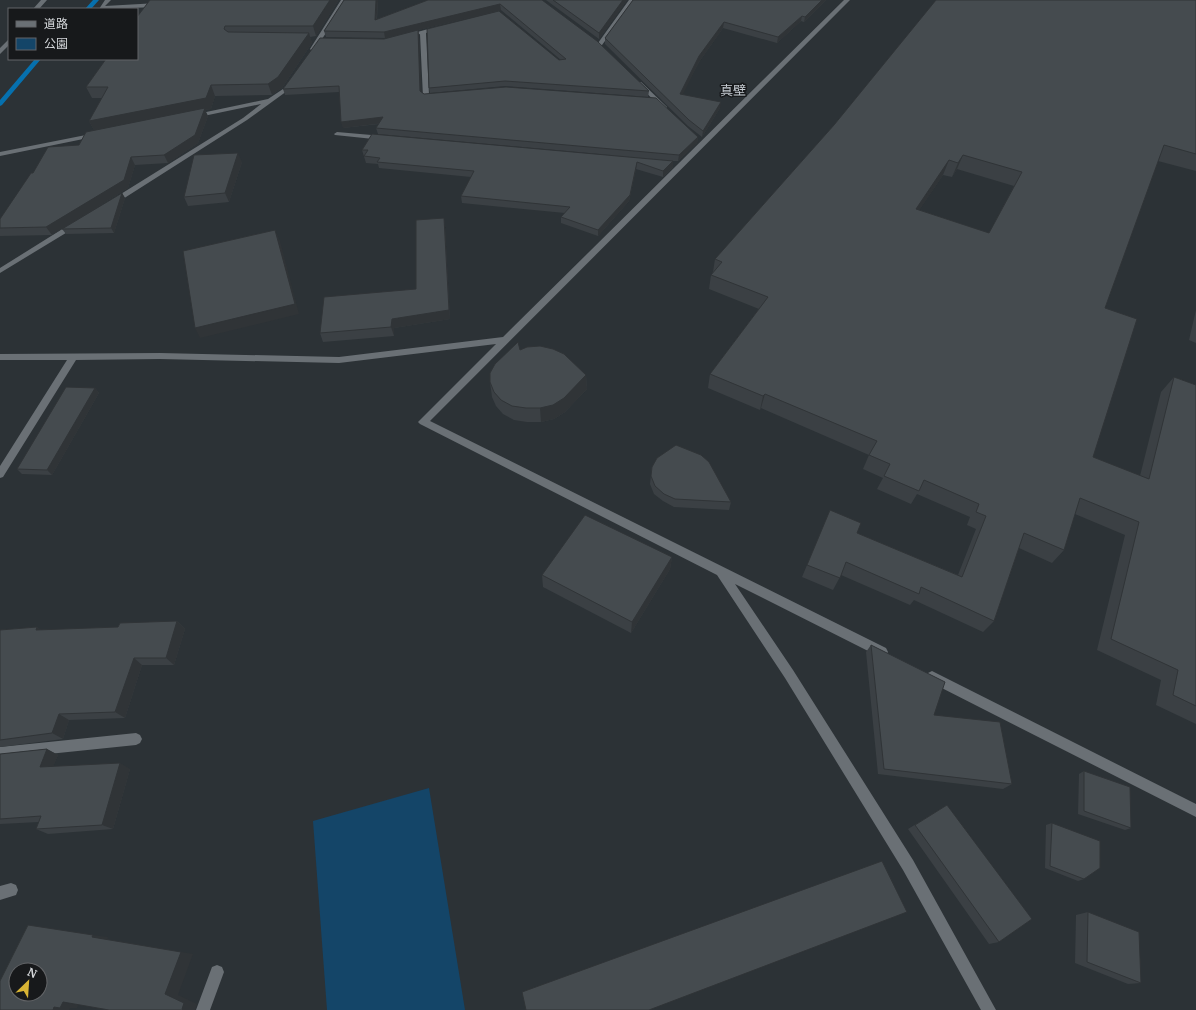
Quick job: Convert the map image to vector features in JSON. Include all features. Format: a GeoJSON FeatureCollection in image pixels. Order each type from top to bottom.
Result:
{"type":"FeatureCollection","features":[{"type":"Feature","properties":{"kind":"street"},"geometry":{"type":"LineString","coordinates":[[37,8],[44,0]]}},
{"type":"Feature","properties":{"kind":"street"},"geometry":{"type":"LineString","coordinates":[[108,0],[101,8],[153,3],[168,5]]}},
{"type":"Feature","properties":{"kind":"street"},"geometry":{"type":"LineString","coordinates":[[307,58],[344,0]]}},
{"type":"Feature","properties":{"kind":"street"},"geometry":{"type":"LineString","coordinates":[[600,44],[632,0]]}},
{"type":"Feature","properties":{"kind":"street"},"geometry":{"type":"LineString","coordinates":[[847,0],[700,140],[682,165],[423,422],[891,656]]}},
{"type":"Feature","properties":{"kind":"street"},"geometry":{"type":"LineString","coordinates":[[400,38],[447,26]]}},
{"type":"Feature","properties":{"kind":"street"},"geometry":{"type":"LineString","coordinates":[[423,32],[426,97],[442,96]]}},
{"type":"Feature","properties":{"kind":"street"},"geometry":{"type":"LineString","coordinates":[[311,39],[326,40]]}},
{"type":"Feature","properties":{"kind":"street"},"geometry":{"type":"LineString","coordinates":[[593,39],[605,49]]}},
{"type":"Feature","properties":{"kind":"street"},"geometry":{"type":"LineString","coordinates":[[0,52],[8,43]]}},
{"type":"Feature","properties":{"kind":"street"},"geometry":{"type":"LineString","coordinates":[[108,205],[245,119],[285,90],[296,75]]}},
{"type":"Feature","properties":{"kind":"street"},"geometry":{"type":"LineString","coordinates":[[632,75],[669,112]]}},
{"type":"Feature","properties":{"kind":"street"},"geometry":{"type":"LineString","coordinates":[[187,117],[272,100]]}},
{"type":"Feature","properties":{"kind":"street"},"geometry":{"type":"LineString","coordinates":[[0,154],[102,134]]}},
{"type":"Feature","properties":{"kind":"street"},"geometry":{"type":"LineString","coordinates":[[337,134],[390,139]]}},
{"type":"Feature","properties":{"kind":"street"},"geometry":{"type":"LineString","coordinates":[[668,164],[682,165]]}},
{"type":"Feature","properties":{"kind":"street"},"geometry":{"type":"LineString","coordinates":[[0,271],[81,221]]}},
{"type":"Feature","properties":{"kind":"street"},"geometry":{"type":"LineString","coordinates":[[0,357],[160,356],[339,360],[504,340]]}},
{"type":"Feature","properties":{"kind":"street"},"geometry":{"type":"LineString","coordinates":[[0,474],[74,356]]}},
{"type":"Feature","properties":{"kind":"street"},"geometry":{"type":"LineString","coordinates":[[720,570],[801,693],[897,846],[989,1010]]}},
{"type":"Feature","properties":{"kind":"street"},"geometry":{"type":"LineString","coordinates":[[919,670],[1196,811]]}},
{"type":"Feature","properties":{"kind":"street"},"geometry":{"type":"LineString","coordinates":[[0,753],[136,739]]}},
{"type":"Feature","properties":{"kind":"street"},"geometry":{"type":"LineString","coordinates":[[203,1010],[216,972]]}},
{"type":"Feature","properties":{"kind":"green space"},"geometry":{"type":"Polygon","coordinates":[[[429,788],[465,1010],[327,1010],[313,821],[429,788]]]}},
{"type":"Feature","properties":{"kind":"building"},"geometry":{"type":"Polygon","coordinates":[[[150,0],[330,0],[313,26],[225,26],[224,29],[228,32],[309,33],[278,77],[268,84],[211,85],[206,98],[89,121],[108,87],[86,87],[105,60],[138,60],[138,16],[150,0]]]}},
{"type":"Feature","properties":{"kind":"building"},"geometry":{"type":"Polygon","coordinates":[[[344,0],[376,0],[375,20],[428,0],[542,0],[597,41],[649,91],[505,81],[429,88],[427,29],[499,11],[559,60],[566,59],[500,4],[384,32],[324,31],[344,0]]]}},
{"type":"Feature","properties":{"kind":"building"},"geometry":{"type":"Polygon","coordinates":[[[553,0],[623,0],[599,33],[553,0]]]}},
{"type":"Feature","properties":{"kind":"building"},"geometry":{"type":"Polygon","coordinates":[[[633,0],[822,0],[805,17],[802,16],[778,37],[724,22],[699,56],[680,94],[721,102],[703,131],[689,120],[605,38],[633,0]]]}},
{"type":"Feature","properties":{"kind":"building"},"geometry":{"type":"Polygon","coordinates":[[[936,0],[1196,0],[1196,154],[1164,145],[1105,308],[1137,319],[1093,457],[1149,479],[1174,377],[1196,385],[1196,706],[1173,695],[1178,670],[1111,639],[1139,522],[1080,498],[1064,550],[1024,533],[994,621],[921,587],[919,594],[846,562],[840,578],[807,565],[830,510],[861,523],[857,533],[962,577],[986,516],[976,512],[979,504],[924,480],[919,491],[884,476],[890,464],[869,455],[877,441],[765,394],[763,396],[710,374],[768,297],[711,275],[722,262],[715,259],[834,125],[936,0]],[[963,155],[958,163],[949,160],[916,209],[989,233],[1022,172],[963,155]]]}},
{"type":"Feature","properties":{"kind":"building"},"geometry":{"type":"Polygon","coordinates":[[[418,30],[420,91],[424,94],[506,87],[656,98],[698,137],[679,155],[376,128],[383,117],[341,122],[339,86],[283,89],[320,38],[384,39],[418,30]]]}},
{"type":"Feature","properties":{"kind":"building"},"geometry":{"type":"Polygon","coordinates":[[[205,108],[195,135],[164,155],[131,157],[124,180],[46,227],[0,228],[0,219],[31,173],[33,173],[48,147],[79,145],[86,132],[205,108]]]}},
{"type":"Feature","properties":{"kind":"building"},"geometry":{"type":"Polygon","coordinates":[[[372,134],[673,161],[663,171],[637,162],[630,195],[598,230],[561,217],[570,207],[461,196],[474,171],[377,162],[380,158],[364,156],[368,150],[362,150],[372,134]]]}},
{"type":"Feature","properties":{"kind":"building"},"geometry":{"type":"Polygon","coordinates":[[[238,153],[225,193],[184,197],[194,155],[238,153]]]}},
{"type":"Feature","properties":{"kind":"building"},"geometry":{"type":"Polygon","coordinates":[[[122,193],[111,228],[62,229],[122,193]]]}},
{"type":"Feature","properties":{"kind":"building"},"geometry":{"type":"Polygon","coordinates":[[[444,218],[449,310],[392,319],[391,327],[320,333],[324,297],[416,289],[416,220],[444,218]]]}},
{"type":"Feature","properties":{"kind":"building"},"geometry":{"type":"Polygon","coordinates":[[[275,230],[295,304],[195,328],[183,251],[275,230]]]}},
{"type":"Feature","properties":{"kind":"building"},"geometry":{"type":"Polygon","coordinates":[[[518,342],[520,350],[527,347],[540,346],[553,349],[564,354],[586,375],[564,398],[553,405],[540,408],[512,406],[501,400],[494,392],[490,382],[490,373],[495,364],[518,342]]]}},
{"type":"Feature","properties":{"kind":"building"},"geometry":{"type":"Polygon","coordinates":[[[66,387],[95,388],[47,470],[17,469],[66,387]]]}},
{"type":"Feature","properties":{"kind":"building"},"geometry":{"type":"Polygon","coordinates":[[[676,445],[701,455],[709,462],[731,502],[675,499],[664,494],[655,486],[651,476],[652,467],[657,458],[676,445]]]}},
{"type":"Feature","properties":{"kind":"building"},"geometry":{"type":"Polygon","coordinates":[[[585,515],[672,557],[632,622],[542,575],[585,515]]]}},
{"type":"Feature","properties":{"kind":"building"},"geometry":{"type":"Polygon","coordinates":[[[177,621],[166,658],[134,658],[115,712],[59,714],[52,733],[0,740],[0,630],[37,627],[36,630],[118,627],[120,623],[177,621]]]}},
{"type":"Feature","properties":{"kind":"building"},"geometry":{"type":"Polygon","coordinates":[[[871,645],[945,682],[934,715],[1000,722],[1012,784],[884,769],[871,645]]]}},
{"type":"Feature","properties":{"kind":"building"},"geometry":{"type":"Polygon","coordinates":[[[47,749],[40,767],[120,763],[102,825],[36,829],[41,816],[0,819],[0,754],[47,749]]]}},
{"type":"Feature","properties":{"kind":"building"},"geometry":{"type":"Polygon","coordinates":[[[1084,771],[1130,787],[1131,828],[1084,811],[1084,771]]]}},
{"type":"Feature","properties":{"kind":"building"},"geometry":{"type":"Polygon","coordinates":[[[947,805],[1032,919],[999,942],[915,825],[947,805]]]}},
{"type":"Feature","properties":{"kind":"building"},"geometry":{"type":"Polygon","coordinates":[[[1052,823],[1100,841],[1100,868],[1084,879],[1050,866],[1052,823]]]}},
{"type":"Feature","properties":{"kind":"building"},"geometry":{"type":"Polygon","coordinates":[[[882,861],[907,912],[649,1010],[526,1010],[522,992],[882,861]]]}},
{"type":"Feature","properties":{"kind":"building"},"geometry":{"type":"Polygon","coordinates":[[[1088,912],[1139,932],[1141,983],[1087,962],[1088,912]]]}},
{"type":"Feature","properties":{"kind":"building"},"geometry":{"type":"Polygon","coordinates":[[[28,925],[93,935],[92,937],[181,952],[165,994],[184,1003],[183,1010],[109,1010],[63,1002],[60,1008],[54,1007],[53,1010],[0,1010],[0,981],[8,965],[8,1002],[48,1002],[48,962],[10,962],[28,925]]]}},
{"type":"Feature","properties":{"kind":"waterway"},"geometry":{"type":"LineString","coordinates":[[89,8],[96,0]]}},
{"type":"Feature","properties":{"kind":"waterway"},"geometry":{"type":"LineString","coordinates":[[0,104],[37,60]]}},
{"type":"Feature","properties":{"kind":"district","name":"真壁"},"geometry":{"type":"Point","coordinates":[733,90]}}]}
